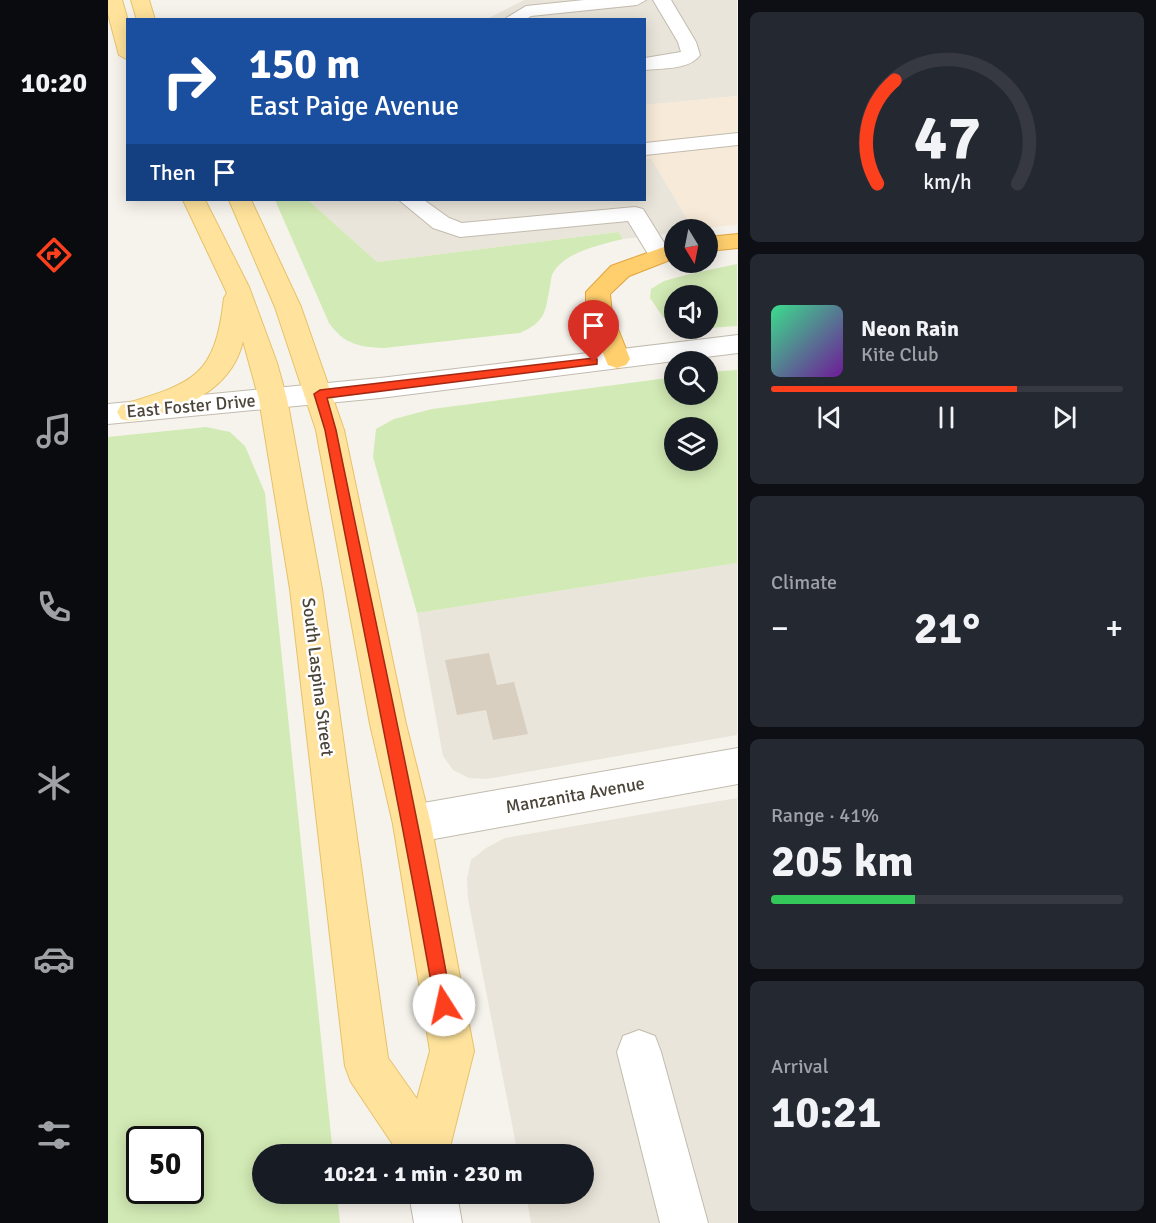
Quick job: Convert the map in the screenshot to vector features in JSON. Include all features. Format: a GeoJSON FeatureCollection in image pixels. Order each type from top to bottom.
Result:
{"type":"FeatureCollection","features":[{"type":"Feature","properties":{"kind":"highway"},"geometry":{"type":"LineString","coordinates":[[718,243],[738,241]]}},
{"type":"Feature","properties":{"kind":"highway"},"geometry":{"type":"LineString","coordinates":[[617,359],[598,314],[598,292],[620,271],[664,253]]}},
{"type":"Feature","properties":{"kind":"main road"},"geometry":{"type":"LineString","coordinates":[[113,0],[126,48]]}},
{"type":"Feature","properties":{"kind":"main road"},"geometry":{"type":"LineString","coordinates":[[140,0],[145,18]]}},
{"type":"Feature","properties":{"kind":"main road","name":"South Laspina Street"},"geometry":{"type":"LineString","coordinates":[[194,201],[237,287],[264,363],[273,399],[306,588],[367,1066],[414,1144]]}},
{"type":"Feature","properties":{"kind":"main road","name":"South Laspina Street"},"geometry":{"type":"LineString","coordinates":[[240,201],[288,307],[320,394],[330,430],[388,724],[412,824],[452,1051],[433,1144]]}},
{"type":"Feature","properties":{"kind":"main road"},"geometry":{"type":"LineString","coordinates":[[119,413],[185,395],[210,379],[225,358],[232,338],[237,287]]}},
{"type":"Feature","properties":{"kind":"street"},"geometry":{"type":"LineString","coordinates":[[515,18],[526,11],[637,0]]}},
{"type":"Feature","properties":{"kind":"street"},"geometry":{"type":"LineString","coordinates":[[646,64],[676,61],[691,55],[687,42],[662,0]]}},
{"type":"Feature","properties":{"kind":"street"},"geometry":{"type":"LineString","coordinates":[[646,149],[738,139]]}},
{"type":"Feature","properties":{"kind":"street"},"geometry":{"type":"LineString","coordinates":[[411,201],[441,223],[460,230],[635,214],[664,248]]}},
{"type":"Feature","properties":{"kind":"street","name":"East Foster Drive"},"geometry":{"type":"LineString","coordinates":[[119,413],[320,394],[738,344]]}},
{"type":"Feature","properties":{"kind":"street","name":"Manzanita Avenue"},"geometry":{"type":"LineString","coordinates":[[412,824],[738,766]]}},
{"type":"Feature","properties":{"kind":"street"},"geometry":{"type":"LineString","coordinates":[[639,1052],[684,1223]]}},
{"type":"Feature","properties":{"kind":"street","name":"South Laspina Street"},"geometry":{"type":"LineString","coordinates":[[435,1204],[438,1223]]}},
{"type":"Feature","properties":{"kind":"shaded area"},"geometry":{"type":"Polygon","coordinates":[[[524,0],[737,0],[737,96],[646,105],[646,18],[489,18],[524,0]]]}},
{"type":"Feature","properties":{"kind":"shaded area"},"geometry":{"type":"Polygon","coordinates":[[[737,96],[737,225],[718,227],[718,219],[687,219],[651,158],[646,159],[646,105],[737,96]]]}},
{"type":"Feature","properties":{"kind":"shaded area"},"geometry":{"type":"Polygon","coordinates":[[[651,158],[687,219],[664,219],[664,234],[623,239],[617,232],[377,262],[309,201],[646,201],[646,159],[651,158]]]}},
{"type":"Feature","properties":{"kind":"shaded area"},"geometry":{"type":"Polygon","coordinates":[[[737,563],[737,735],[487,779],[469,778],[453,770],[443,756],[417,613],[737,563]]]}},
{"type":"Feature","properties":{"kind":"shaded area"},"geometry":{"type":"Polygon","coordinates":[[[737,798],[737,1223],[531,1223],[528,1204],[594,1204],[594,1144],[516,1144],[468,899],[467,879],[471,860],[486,848],[505,838],[737,798]]]}},
{"type":"Feature","properties":{"kind":"green space"},"geometry":{"type":"Polygon","coordinates":[[[275,201],[309,201],[377,262],[618,232],[623,239],[575,254],[558,266],[552,276],[543,315],[529,329],[520,333],[384,348],[367,347],[346,340],[329,323],[275,201]]]}},
{"type":"Feature","properties":{"kind":"green space"},"geometry":{"type":"Polygon","coordinates":[[[737,264],[737,326],[718,327],[718,285],[664,285],[664,318],[650,298],[651,289],[664,281],[695,273],[718,273],[718,268],[737,264]]]}},
{"type":"Feature","properties":{"kind":"green space"},"geometry":{"type":"Polygon","coordinates":[[[737,370],[737,563],[417,613],[373,457],[376,429],[394,419],[432,409],[664,378],[664,405],[718,405],[718,371],[737,370]]]}},
{"type":"Feature","properties":{"kind":"green space"},"geometry":{"type":"Polygon","coordinates":[[[206,427],[230,432],[245,446],[265,493],[332,1144],[252,1144],[252,1204],[338,1204],[340,1223],[108,1223],[108,437],[206,427]]]}},
{"type":"Feature","properties":{"kind":"building"},"geometry":{"type":"Polygon","coordinates":[[[489,653],[497,685],[514,682],[528,734],[493,740],[486,710],[457,715],[445,660],[489,653]]]}},
{"type":"Feature","properties":{"kind":"route"},"geometry":{"type":"LineString","coordinates":[[444,1005],[412,824],[388,724],[330,430],[320,394],[594,362]]}}]}
